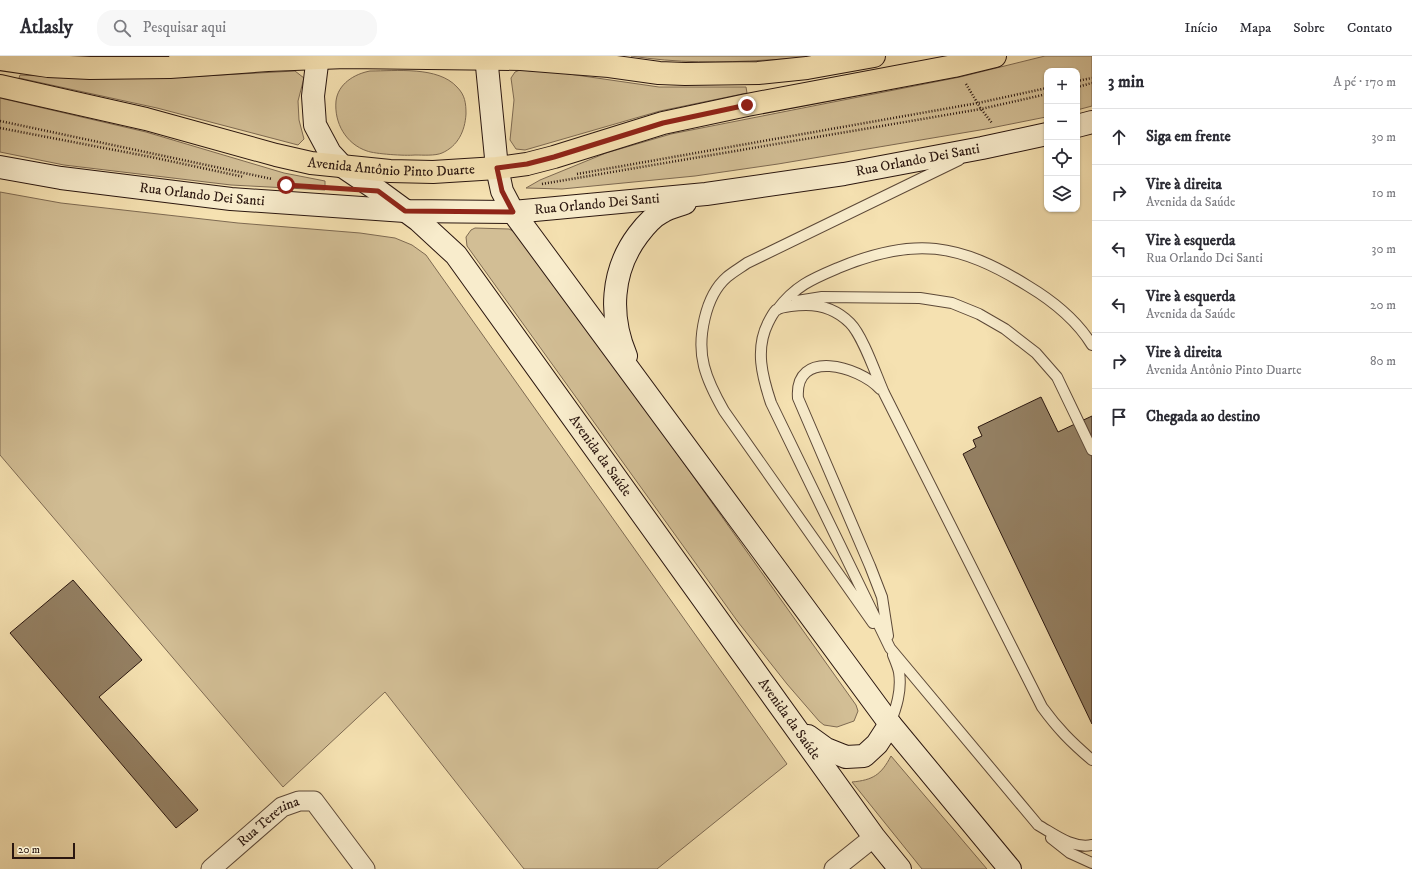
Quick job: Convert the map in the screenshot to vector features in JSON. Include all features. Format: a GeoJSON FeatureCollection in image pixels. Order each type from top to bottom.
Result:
{"type":"FeatureCollection","features":[{"type":"Feature","properties":{"kind":"main road"},"geometry":{"type":"LineString","coordinates":[[0,59],[48,66],[97,68],[170,67],[318,57],[486,57],[562,61],[659,73],[685,74],[758,73],[807,68],[874,56]]}},
{"type":"Feature","properties":{"kind":"main road","name":"Avenida Antônio Pinto Duarte"},"geometry":{"type":"LineString","coordinates":[[0,86],[146,119],[276,156],[311,163],[411,172],[497,168],[527,164],[663,123],[954,66],[995,56]]}},
{"type":"Feature","properties":{"kind":"main road","name":"Avenida da Saúde"},"geometry":{"type":"LineString","coordinates":[[318,57],[313,96],[316,125],[330,153],[342,166],[405,211],[438,238],[456,256],[874,837],[900,869]]}},
{"type":"Feature","properties":{"kind":"main road"},"geometry":{"type":"LineString","coordinates":[[486,57],[497,168],[502,191],[513,212],[890,724],[1010,869]]}},
{"type":"Feature","properties":{"kind":"main road"},"geometry":{"type":"LineString","coordinates":[[1080,125],[1092,122]]}},
{"type":"Feature","properties":{"kind":"main road","name":"Rua Orlando Dei Santi"},"geometry":{"type":"LineString","coordinates":[[0,167],[61,178],[232,199],[405,211],[513,212],[706,194],[844,174],[1044,135]]}},
{"type":"Feature","properties":{"kind":"main road"},"geometry":{"type":"LineString","coordinates":[[634,375],[622,345],[616,318],[616,286],[622,264],[631,244],[644,226],[662,212],[706,194]]}},
{"type":"Feature","properties":{"kind":"main road"},"geometry":{"type":"LineString","coordinates":[[796,727],[826,749],[846,757],[864,756],[877,744],[890,724]]}},
{"type":"Feature","properties":{"kind":"street","name":"Rua Terezina"},"geometry":{"type":"LineString","coordinates":[[210,869],[282,808],[299,801],[314,801],[365,869]]}},
{"type":"Feature","properties":{"kind":"street"},"geometry":{"type":"LineString","coordinates":[[834,869],[874,837]]}},
{"type":"Feature","properties":{"kind":"lane"},"geometry":{"type":"LineString","coordinates":[[982,148],[747,263],[726,278],[712,296],[704,318],[702,342],[704,365],[712,389],[724,411],[890,648],[1038,825],[1053,840],[1070,853],[1092,863]]}},
{"type":"Feature","properties":{"kind":"lane"},"geometry":{"type":"LineString","coordinates":[[890,724],[898,705],[900,688],[899,672],[890,648],[771,402],[763,381],[760,357],[761,342],[765,328],[786,298],[800,286],[816,277],[879,253],[900,248],[921,248],[958,252],[982,261],[1002,271],[1040,293],[1060,308],[1076,323],[1092,345]]}},
{"type":"Feature","properties":{"kind":"lane"},"geometry":{"type":"LineString","coordinates":[[777,310],[792,302],[822,296],[920,298],[952,303],[979,314],[1005,329],[1036,353],[1057,377],[1092,450]]}},
{"type":"Feature","properties":{"kind":"lane"},"geometry":{"type":"LineString","coordinates":[[777,310],[797,305],[814,305],[829,309],[842,316],[851,324],[864,346],[884,393],[1042,708],[1054,725],[1070,742],[1092,760]]}},
{"type":"Feature","properties":{"kind":"lane"},"geometry":{"type":"LineString","coordinates":[[884,393],[863,376],[851,371],[827,366],[816,367],[806,371],[800,378],[797,387],[798,398],[882,597],[890,648]]}},
{"type":"Feature","properties":{"kind":"lane"},"geometry":{"type":"LineString","coordinates":[[1038,825],[1063,840],[1078,846],[1092,845]]}},
{"type":"Feature","properties":{"kind":"path"},"geometry":{"type":"LineString","coordinates":[[1080,80],[1092,78]]}},
{"type":"Feature","properties":{"kind":"path"},"geometry":{"type":"LineString","coordinates":[[966,83],[993,124]]}},
{"type":"Feature","properties":{"kind":"path"},"geometry":{"type":"LineString","coordinates":[[1080,86],[1092,83]]}},
{"type":"Feature","properties":{"kind":"path"},"geometry":{"type":"LineString","coordinates":[[540,181],[978,103],[1044,89]]}},
{"type":"Feature","properties":{"kind":"path"},"geometry":{"type":"LineString","coordinates":[[541,184],[982,109],[1044,95]]}},
{"type":"Feature","properties":{"kind":"path"},"geometry":{"type":"LineString","coordinates":[[0,121],[278,180]]}},
{"type":"Feature","properties":{"kind":"path"},"geometry":{"type":"LineString","coordinates":[[0,128],[271,182]]}},
{"type":"Feature","properties":{"kind":"shaded area"},"geometry":{"type":"Polygon","coordinates":[[[631,56],[813,56],[790,59],[716,62],[665,60],[631,56]]]}},
{"type":"Feature","properties":{"kind":"shaded area"},"geometry":{"type":"Polygon","coordinates":[[[1045,56],[1092,56],[1092,106],[1080,109],[1080,68],[1044,68],[1044,118],[986,129],[778,164],[695,176],[562,189],[526,188],[540,180],[606,153],[671,134],[960,77],[1045,56]]]}},
{"type":"Feature","properties":{"kind":"shaded area"},"geometry":{"type":"Polygon","coordinates":[[[520,70],[562,73],[659,87],[746,87],[747,93],[660,111],[525,150],[516,149],[510,140],[514,100],[511,78],[515,72],[520,70]]]}},
{"type":"Feature","properties":{"kind":"shaded area"},"geometry":{"type":"Polygon","coordinates":[[[295,71],[304,78],[298,101],[299,120],[304,139],[298,145],[157,108],[19,78],[20,75],[106,79],[184,77],[295,71]]]}},
{"type":"Feature","properties":{"kind":"shaded area"},"geometry":{"type":"Polygon","coordinates":[[[370,71],[416,71],[439,76],[449,80],[462,93],[466,106],[464,126],[460,137],[448,150],[436,155],[398,155],[376,153],[360,148],[353,143],[347,138],[339,125],[336,109],[337,95],[343,85],[353,77],[370,71]]]}},
{"type":"Feature","properties":{"kind":"shaded area"},"geometry":{"type":"Polygon","coordinates":[[[0,98],[146,132],[284,173],[325,181],[325,190],[231,185],[64,165],[0,152],[0,98]]]}},
{"type":"Feature","properties":{"kind":"shaded area"},"geometry":{"type":"Polygon","coordinates":[[[0,192],[61,203],[238,223],[360,233],[395,238],[412,245],[426,255],[787,764],[657,869],[524,869],[385,692],[283,787],[0,455],[0,192]]]}},
{"type":"Feature","properties":{"kind":"shaded area"},"geometry":{"type":"Polygon","coordinates":[[[475,228],[509,229],[515,232],[589,330],[856,705],[858,711],[854,721],[837,727],[824,725],[819,721],[787,684],[738,622],[467,246],[466,237],[471,230],[475,228]]]}},
{"type":"Feature","properties":{"kind":"shaded area"},"geometry":{"type":"Polygon","coordinates":[[[891,756],[987,869],[922,869],[852,782],[866,780],[876,775],[884,768],[891,756]]]}},
{"type":"Feature","properties":{"kind":"building"},"geometry":{"type":"Polygon","coordinates":[[[1041,397],[1058,432],[1092,416],[1092,724],[963,454],[976,447],[973,440],[982,436],[978,427],[1041,397]]]}},
{"type":"Feature","properties":{"kind":"building"},"geometry":{"type":"Polygon","coordinates":[[[73,580],[142,660],[99,697],[198,810],[176,828],[10,633],[73,580]]]}},
{"type":"Feature","properties":{"kind":"route"},"geometry":{"type":"LineString","coordinates":[[286,185],[378,191],[405,211],[513,212],[500,188],[497,168],[527,164],[663,123],[747,105]]}}]}
